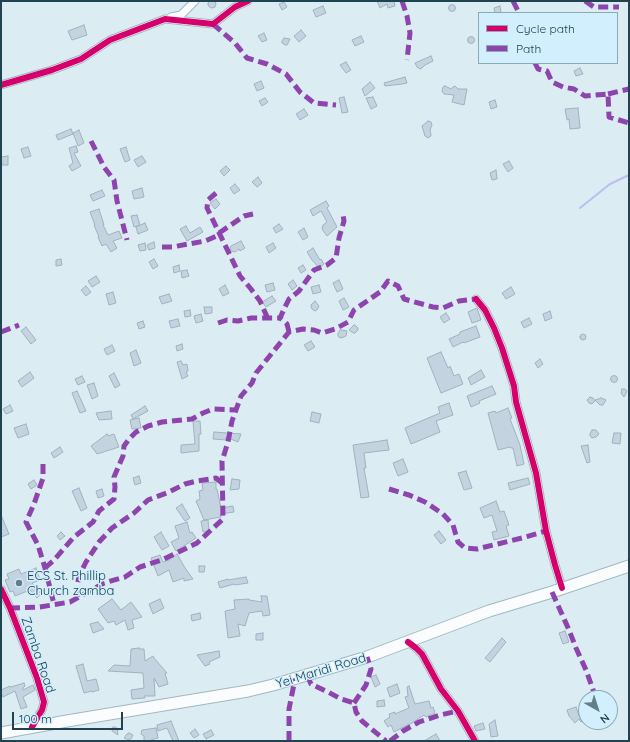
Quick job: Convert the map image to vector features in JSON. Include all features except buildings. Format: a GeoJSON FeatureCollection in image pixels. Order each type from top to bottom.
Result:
{"type":"FeatureCollection","features":[{"type":"Feature","properties":{"kind":"main road","name":"Yei Maridi Road"},"geometry":{"type":"LineString","coordinates":[[1,733],[248,691],[273,685],[354,661],[489,611],[629,566]]}},
{"type":"Feature","properties":{"kind":"street"},"geometry":{"type":"LineString","coordinates":[[1,85],[52,70],[81,59],[110,40],[165,19],[181,15],[195,1]]}},
{"type":"Feature","properties":{"kind":"street"},"geometry":{"type":"LineString","coordinates":[[165,19],[213,24],[235,7],[248,1]]}},
{"type":"Feature","properties":{"kind":"street"},"geometry":{"type":"LineString","coordinates":[[476,299],[485,310],[494,328],[514,386],[516,402],[536,473],[546,531],[562,588]]}},
{"type":"Feature","properties":{"kind":"street","name":"Zamba Road"},"geometry":{"type":"LineString","coordinates":[[1,589],[10,608],[37,678],[44,702],[42,710],[32,727]]}},
{"type":"Feature","properties":{"kind":"street"},"geometry":{"type":"LineString","coordinates":[[408,642],[422,654],[441,689],[458,711],[475,741]]}},
{"type":"Feature","properties":{"kind":"waterway"},"geometry":{"type":"LineString","coordinates":[[580,208],[610,184],[629,175]]}},
{"type":"Feature","properties":{"kind":"marked path"},"geometry":{"type":"LineString","coordinates":[[402,1],[407,16],[410,33],[407,60]]}},
{"type":"Feature","properties":{"kind":"marked path"},"geometry":{"type":"LineString","coordinates":[[513,1],[518,12]]}},
{"type":"Feature","properties":{"kind":"marked path"},"geometry":{"type":"LineString","coordinates":[[585,1],[594,7],[619,7]]}},
{"type":"Feature","properties":{"kind":"marked path"},"geometry":{"type":"LineString","coordinates":[[213,24],[235,43],[247,58],[267,64],[286,74],[300,92],[314,103],[336,105]]}},
{"type":"Feature","properties":{"kind":"marked path"},"geometry":{"type":"LineString","coordinates":[[536,64],[538,69],[547,71],[552,82],[563,87],[574,89],[585,96],[608,94],[609,117],[629,123]]}},
{"type":"Feature","properties":{"kind":"marked path"},"geometry":{"type":"LineString","coordinates":[[608,94],[629,89]]}},
{"type":"Feature","properties":{"kind":"marked path"},"geometry":{"type":"LineString","coordinates":[[91,141],[104,167],[114,180],[117,201],[127,240]]}},
{"type":"Feature","properties":{"kind":"marked path"},"geometry":{"type":"LineString","coordinates":[[216,193],[208,200],[207,208],[240,276],[260,301],[268,319]]}},
{"type":"Feature","properties":{"kind":"marked path"},"geometry":{"type":"LineString","coordinates":[[219,233],[244,216],[253,214]]}},
{"type":"Feature","properties":{"kind":"marked path"},"geometry":{"type":"LineString","coordinates":[[289,332],[287,324],[280,318],[285,307],[289,299],[299,291],[314,270],[327,265],[336,258],[339,238],[344,221],[343,215]]}},
{"type":"Feature","properties":{"kind":"marked path"},"geometry":{"type":"LineString","coordinates":[[162,247],[172,247],[205,241],[219,235]]}},
{"type":"Feature","properties":{"kind":"marked path"},"geometry":{"type":"LineString","coordinates":[[10,608],[40,607],[70,602],[104,583],[125,577],[140,567],[162,560],[197,543],[223,519],[222,461],[228,442],[232,421],[241,396],[252,383],[256,373],[289,332],[303,329],[314,330],[322,333],[335,329],[348,322],[354,310],[380,292],[388,281],[398,286],[404,299],[433,307],[443,308],[459,301],[476,299]]}},
{"type":"Feature","properties":{"kind":"marked path"},"geometry":{"type":"LineString","coordinates":[[218,323],[227,320],[238,321],[251,318],[280,318]]}},
{"type":"Feature","properties":{"kind":"marked path"},"geometry":{"type":"LineString","coordinates":[[1,332],[19,325]]}},
{"type":"Feature","properties":{"kind":"marked path"},"geometry":{"type":"LineString","coordinates":[[45,568],[74,537],[93,522],[99,511],[114,499],[114,477],[123,456],[124,446],[136,432],[148,426],[162,422],[192,419],[213,409],[236,410]]}},
{"type":"Feature","properties":{"kind":"marked path"},"geometry":{"type":"LineString","coordinates":[[43,464],[43,478],[26,522],[38,545],[54,604]]}},
{"type":"Feature","properties":{"kind":"marked path"},"geometry":{"type":"LineString","coordinates":[[77,597],[79,576],[86,562],[99,542],[112,528],[134,513],[148,500],[185,484],[216,478],[222,483]]}},
{"type":"Feature","properties":{"kind":"marked path"},"geometry":{"type":"LineString","coordinates":[[389,489],[425,502],[443,514],[453,525],[458,542],[465,548],[477,549],[546,531]]}},
{"type":"Feature","properties":{"kind":"marked path"},"geometry":{"type":"LineString","coordinates":[[552,592],[593,690]]}},
{"type":"Feature","properties":{"kind":"marked path"},"geometry":{"type":"LineString","coordinates":[[354,703],[366,685],[371,669],[367,657]]}},
{"type":"Feature","properties":{"kind":"marked path"},"geometry":{"type":"LineString","coordinates":[[307,675],[311,684],[341,699],[354,703],[356,712],[362,721],[386,741]]}},
{"type":"Feature","properties":{"kind":"marked path"},"geometry":{"type":"LineString","coordinates":[[289,741],[289,709],[294,684],[292,679]]}},
{"type":"Feature","properties":{"kind":"marked path"},"geometry":{"type":"LineString","coordinates":[[390,741],[403,731],[419,722],[458,711]]}},
{"type":"Feature","properties":{"kind":"cycle path"},"geometry":{"type":"LineString","coordinates":[[1,85],[52,70],[81,59],[110,40],[165,19],[213,24],[235,7],[248,1]]}},
{"type":"Feature","properties":{"kind":"cycle path"},"geometry":{"type":"LineString","coordinates":[[476,299],[485,310],[494,328],[514,386],[516,402],[536,473],[546,531],[562,588]]}},
{"type":"Feature","properties":{"kind":"cycle path"},"geometry":{"type":"LineString","coordinates":[[1,589],[10,608],[37,678],[44,702],[42,710],[32,727]]}},
{"type":"Feature","properties":{"kind":"cycle path"},"geometry":{"type":"LineString","coordinates":[[408,642],[422,654],[441,689],[458,711],[475,741]]}},
{"type":"Feature","properties":{"kind":"place","name":"ECS St. Phillip Church zamba"},"geometry":{"type":"Point","coordinates":[19,583]}}]}
